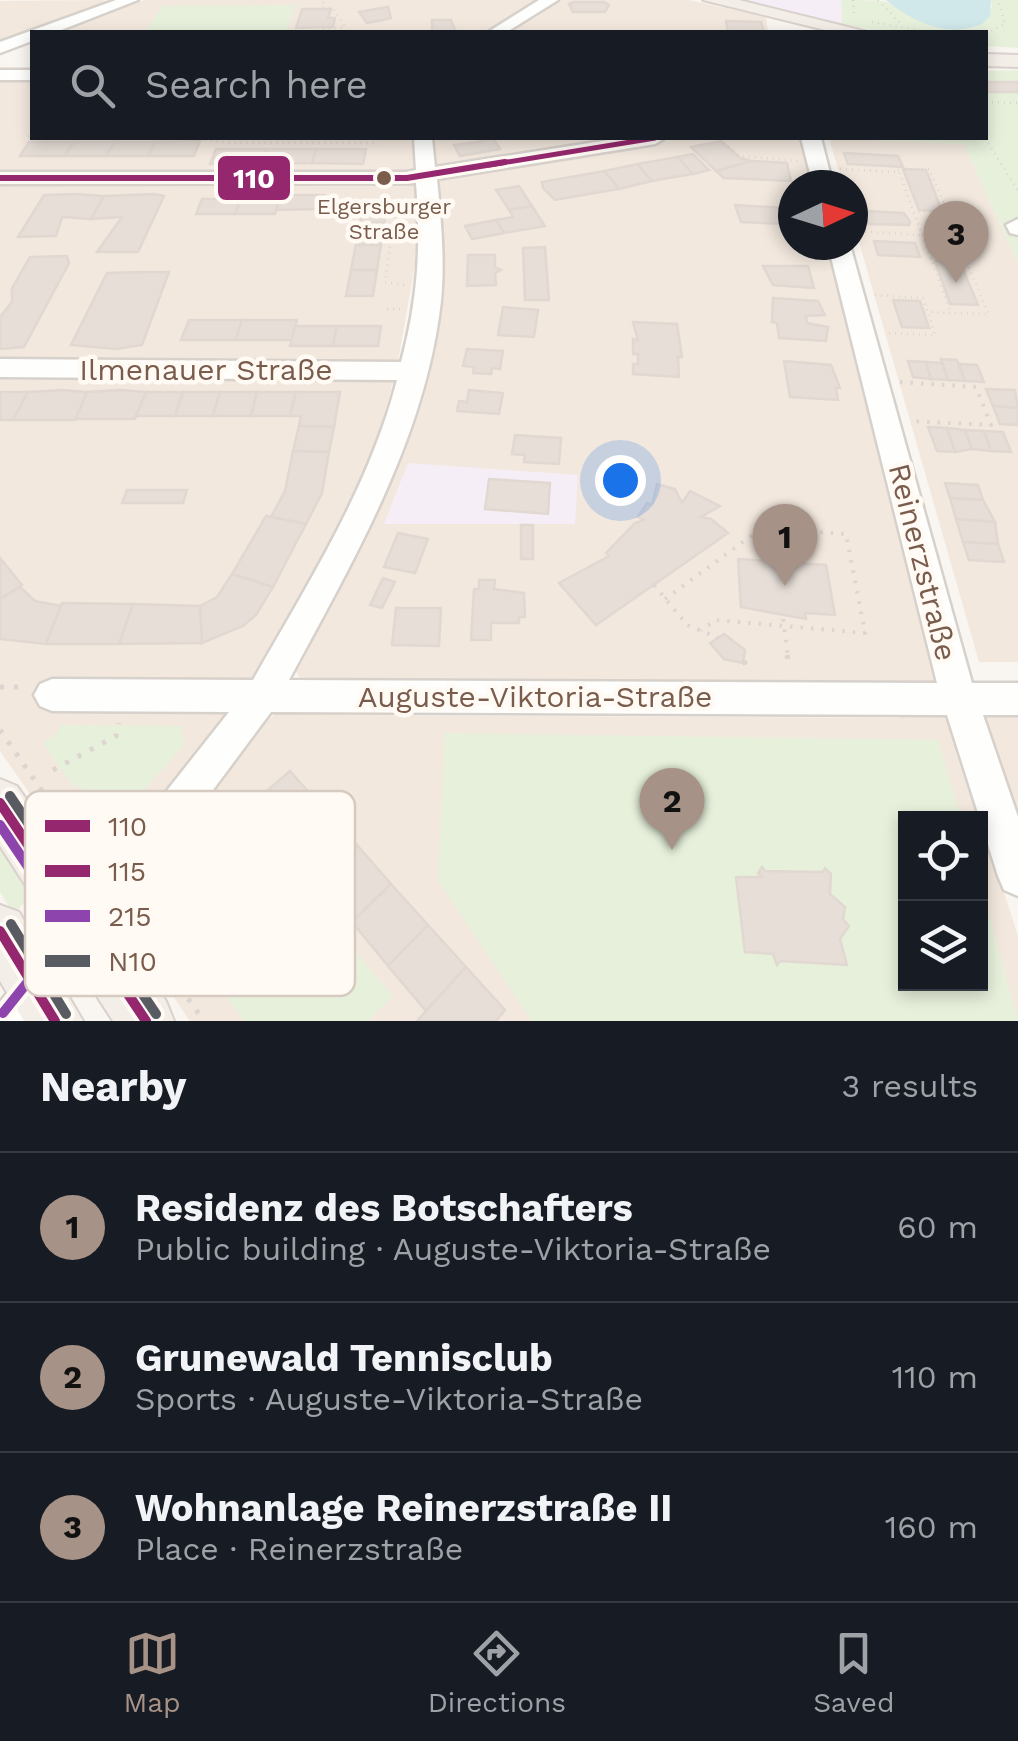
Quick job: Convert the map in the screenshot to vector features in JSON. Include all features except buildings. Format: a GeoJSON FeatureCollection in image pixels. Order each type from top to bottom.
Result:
{"type":"FeatureCollection","features":[{"type":"Feature","properties":{"kind":"main road"},"geometry":{"type":"LineString","coordinates":[[712,0],[853,29]]}},
{"type":"Feature","properties":{"kind":"main road"},"geometry":{"type":"LineString","coordinates":[[988,59],[1018,58]]}},
{"type":"Feature","properties":{"kind":"main road"},"geometry":{"type":"LineString","coordinates":[[0,803],[25,840]]}},
{"type":"Feature","properties":{"kind":"main road"},"geometry":{"type":"LineString","coordinates":[[0,931],[25,988]]}},
{"type":"Feature","properties":{"kind":"main road"},"geometry":{"type":"LineString","coordinates":[[130,996],[146,1021]]}},
{"type":"Feature","properties":{"kind":"street"},"geometry":{"type":"LineString","coordinates":[[48,30],[130,0]]}},
{"type":"Feature","properties":{"kind":"street"},"geometry":{"type":"LineString","coordinates":[[499,30],[550,0]]}},
{"type":"Feature","properties":{"kind":"street"},"geometry":{"type":"LineString","coordinates":[[0,48],[30,37]]}},
{"type":"Feature","properties":{"kind":"street"},"geometry":{"type":"LineString","coordinates":[[0,75],[30,75]]}},
{"type":"Feature","properties":{"kind":"street"},"geometry":{"type":"LineString","coordinates":[[191,791],[263,695],[346,545],[397,433],[428,302],[431,235],[417,188],[423,140]]}},
{"type":"Feature","properties":{"kind":"street"},"geometry":{"type":"LineString","coordinates":[[0,178],[417,188],[645,140]]}},
{"type":"Feature","properties":{"kind":"street"},"geometry":{"type":"LineString","coordinates":[[811,140],[826,170]]}},
{"type":"Feature","properties":{"kind":"street","name":"Reinerzstraße"},"geometry":{"type":"LineString","coordinates":[[843,260],[959,698],[1018,876]]}},
{"type":"Feature","properties":{"kind":"street","name":"Ilmenauer Straße"},"geometry":{"type":"LineString","coordinates":[[0,368],[413,370]]}},
{"type":"Feature","properties":{"kind":"street","name":"Auguste-Viktoria-Straße"},"geometry":{"type":"LineString","coordinates":[[52,694],[1018,699]]}},
{"type":"Feature","properties":{"kind":"path"},"geometry":{"type":"LineString","coordinates":[[317,30],[345,27],[332,8],[322,7],[324,0]]}},
{"type":"Feature","properties":{"kind":"path"},"geometry":{"type":"LineString","coordinates":[[852,0],[856,15],[853,29]]}},
{"type":"Feature","properties":{"kind":"path"},"geometry":{"type":"LineString","coordinates":[[878,0],[903,26],[920,30]]}},
{"type":"Feature","properties":{"kind":"path"},"geometry":{"type":"LineString","coordinates":[[988,33],[1005,24],[1004,9],[998,0]]}},
{"type":"Feature","properties":{"kind":"path"},"geometry":{"type":"LineString","coordinates":[[988,102],[1018,102]]}},
{"type":"Feature","properties":{"kind":"path"},"geometry":{"type":"LineString","coordinates":[[206,140],[380,143]]}},
{"type":"Feature","properties":{"kind":"path"},"geometry":{"type":"LineString","coordinates":[[722,140],[739,156],[804,162]]}},
{"type":"Feature","properties":{"kind":"path"},"geometry":{"type":"LineString","coordinates":[[986,140],[1018,191]]}},
{"type":"Feature","properties":{"kind":"path"},"geometry":{"type":"LineString","coordinates":[[914,211],[948,213],[929,169],[897,168],[951,314]]}},
{"type":"Feature","properties":{"kind":"path"},"geometry":{"type":"LineString","coordinates":[[868,174],[899,172]]}},
{"type":"Feature","properties":{"kind":"path"},"geometry":{"type":"LineString","coordinates":[[385,282],[395,212],[417,188]]}},
{"type":"Feature","properties":{"kind":"path"},"geometry":{"type":"LineString","coordinates":[[388,212],[395,212]]}},
{"type":"Feature","properties":{"kind":"path"},"geometry":{"type":"LineString","coordinates":[[868,232],[922,235]]}},
{"type":"Feature","properties":{"kind":"path"},"geometry":{"type":"LineString","coordinates":[[385,234],[392,234]]}},
{"type":"Feature","properties":{"kind":"path"},"geometry":{"type":"LineString","coordinates":[[381,258],[388,257]]}},
{"type":"Feature","properties":{"kind":"path"},"geometry":{"type":"LineString","coordinates":[[928,312],[989,314],[966,261],[931,259]]}},
{"type":"Feature","properties":{"kind":"path"},"geometry":{"type":"LineString","coordinates":[[377,282],[408,286]]}},
{"type":"Feature","properties":{"kind":"path"},"geometry":{"type":"LineString","coordinates":[[870,294],[923,298],[935,335],[881,332]]}},
{"type":"Feature","properties":{"kind":"path"},"geometry":{"type":"LineString","coordinates":[[387,309],[405,309]]}},
{"type":"Feature","properties":{"kind":"path"},"geometry":{"type":"LineString","coordinates":[[895,382],[976,386],[992,425],[906,420]]}},
{"type":"Feature","properties":{"kind":"path"},"geometry":{"type":"LineString","coordinates":[[666,599],[762,528],[846,534],[865,633],[715,620],[702,631]]}},
{"type":"Feature","properties":{"kind":"path"},"geometry":{"type":"LineString","coordinates":[[654,585],[686,625],[719,638]]}},
{"type":"Feature","properties":{"kind":"path"},"geometry":{"type":"LineString","coordinates":[[783,619],[788,661]]}},
{"type":"Feature","properties":{"kind":"path"},"geometry":{"type":"LineString","coordinates":[[744,661],[748,670]]}},
{"type":"Feature","properties":{"kind":"path"},"geometry":{"type":"LineString","coordinates":[[52,770],[116,736],[127,694]]}},
{"type":"Feature","properties":{"kind":"path"},"geometry":{"type":"LineString","coordinates":[[0,730],[43,791]]}},
{"type":"Feature","properties":{"kind":"path"},"geometry":{"type":"LineString","coordinates":[[187,996],[204,1021]]}},
{"type":"Feature","properties":{"kind":"shaded area"},"geometry":{"type":"Polygon","coordinates":[[[145,0],[537,2],[491,30],[60,30],[145,0]]]}},
{"type":"Feature","properties":{"kind":"shaded area"},"geometry":{"type":"Polygon","coordinates":[[[560,0],[689,0],[766,17],[768,30],[510,30],[560,0]]]}},
{"type":"Feature","properties":{"kind":"shaded area"},"geometry":{"type":"Polygon","coordinates":[[[736,0],[841,0],[842,24],[736,0]]]}},
{"type":"Feature","properties":{"kind":"shaded area"},"geometry":{"type":"Polygon","coordinates":[[[0,1],[106,2],[30,30],[0,42],[0,1]]]}},
{"type":"Feature","properties":{"kind":"shaded area"},"geometry":{"type":"Polygon","coordinates":[[[0,78],[30,78],[30,140],[413,140],[416,166],[399,174],[0,174],[0,78]]]}},
{"type":"Feature","properties":{"kind":"shaded area"},"geometry":{"type":"Polygon","coordinates":[[[431,140],[612,140],[436,167],[431,165],[431,140]]]}},
{"type":"Feature","properties":{"kind":"shaded area"},"geometry":{"type":"Polygon","coordinates":[[[670,140],[802,140],[809,170],[778,170],[778,260],[832,260],[928,656],[936,660],[937,683],[303,682],[294,669],[299,650],[309,647],[338,595],[380,503],[436,180],[670,140]]]}},
{"type":"Feature","properties":{"kind":"shaded area"},"geometry":{"type":"Polygon","coordinates":[[[830,140],[964,144],[1018,264],[1018,662],[979,662],[864,260],[868,260],[868,170],[839,170],[830,140]]]}},
{"type":"Feature","properties":{"kind":"shaded area"},"geometry":{"type":"Polygon","coordinates":[[[0,185],[417,187],[415,265],[398,361],[0,361],[0,185]]]}},
{"type":"Feature","properties":{"kind":"shaded area"},"geometry":{"type":"Polygon","coordinates":[[[0,377],[394,380],[375,444],[303,595],[238,704],[169,791],[28,791],[0,751],[0,377]]]}},
{"type":"Feature","properties":{"kind":"shaded area"},"geometry":{"type":"Polygon","coordinates":[[[408,463],[578,475],[575,524],[384,524],[408,463]]]}},
{"type":"Feature","properties":{"kind":"shaded area"},"geometry":{"type":"Polygon","coordinates":[[[337,709],[341,715],[899,718],[902,713],[943,714],[948,717],[978,811],[898,811],[898,991],[988,991],[988,842],[1018,936],[1018,1021],[190,1021],[173,996],[355,996],[355,791],[207,791],[256,726],[283,710],[337,709]]]}},
{"type":"Feature","properties":{"kind":"shaded area"},"geometry":{"type":"Polygon","coordinates":[[[985,713],[1018,714],[1018,812],[995,746],[987,741],[981,722],[985,713]]]}},
{"type":"Feature","properties":{"kind":"green space"},"geometry":{"type":"Polygon","coordinates":[[[841,0],[888,2],[929,23],[962,28],[976,27],[992,7],[991,0],[1018,0],[1018,48],[988,46],[988,30],[874,30],[842,24],[841,0]]]}},
{"type":"Feature","properties":{"kind":"green space"},"geometry":{"type":"Polygon","coordinates":[[[296,5],[287,30],[147,30],[162,6],[296,5]]]}},
{"type":"Feature","properties":{"kind":"green space"},"geometry":{"type":"Polygon","coordinates":[[[1018,70],[1018,264],[964,144],[874,140],[988,140],[988,71],[1018,70]]]}},
{"type":"Feature","properties":{"kind":"green space"},"geometry":{"type":"Polygon","coordinates":[[[60,725],[181,726],[184,744],[143,791],[83,791],[78,785],[74,788],[43,743],[59,732],[60,725]]]}},
{"type":"Feature","properties":{"kind":"green space"},"geometry":{"type":"Polygon","coordinates":[[[445,733],[938,740],[959,811],[898,811],[898,991],[988,991],[988,909],[1018,1021],[532,1021],[438,881],[445,733]]]}},
{"type":"Feature","properties":{"kind":"green space"},"geometry":{"type":"Polygon","coordinates":[[[0,838],[25,876],[25,901],[14,915],[0,892],[0,838]]]}},
{"type":"Feature","properties":{"kind":"green space"},"geometry":{"type":"Polygon","coordinates":[[[355,952],[393,996],[368,1021],[244,1021],[226,996],[355,996],[355,952]]]}},
{"type":"Feature","properties":{"kind":"water"},"geometry":{"type":"Polygon","coordinates":[[[886,0],[991,0],[990,16],[969,28],[944,29],[919,21],[886,0]]]}},
{"type":"Feature","properties":{"kind":"transit line","name":"110"},"geometry":{"type":"LineString","coordinates":[[0,178],[407,178],[643,140]]}},
{"type":"Feature","properties":{"kind":"transit line","name":"N10"},"geometry":{"type":"LineString","coordinates":[[10,796],[25,818]]}},
{"type":"Feature","properties":{"kind":"transit line","name":"115"},"geometry":{"type":"LineString","coordinates":[[0,803],[25,840]]}},
{"type":"Feature","properties":{"kind":"transit line","name":"215"},"geometry":{"type":"LineString","coordinates":[[0,825],[25,862]]}},
{"type":"Feature","properties":{"kind":"transit line","name":"N10"},"geometry":{"type":"LineString","coordinates":[[11,924],[25,947]]}},
{"type":"Feature","properties":{"kind":"transit line","name":"115"},"geometry":{"type":"LineString","coordinates":[[0,931],[25,972]]}},
{"type":"Feature","properties":{"kind":"transit line","name":"215"},"geometry":{"type":"LineString","coordinates":[[3,1013],[25,985]]}},
{"type":"Feature","properties":{"kind":"transit line","name":"115"},"geometry":{"type":"LineString","coordinates":[[40,996],[55,1021]]}},
{"type":"Feature","properties":{"kind":"transit line","name":"N10"},"geometry":{"type":"LineString","coordinates":[[55,996],[66,1014]]}},
{"type":"Feature","properties":{"kind":"transit line","name":"115"},"geometry":{"type":"LineString","coordinates":[[129,996],[146,1021]]}},
{"type":"Feature","properties":{"kind":"transit line","name":"N10"},"geometry":{"type":"LineString","coordinates":[[144,996],[156,1014]]}},
{"type":"Feature","properties":{"kind":"place","name":"Elgersburger Straße"},"geometry":{"type":"Point","coordinates":[384,178]}},
{"type":"Feature","properties":{"kind":"place","name":"Wohnanlage Reinerzstraße II"},"geometry":{"type":"Point","coordinates":[956,283]}},
{"type":"Feature","properties":{"kind":"place","name":"Residenz des Botschafters"},"geometry":{"type":"Point","coordinates":[785,586]}},
{"type":"Feature","properties":{"kind":"place","name":"Grunewald Tennisclub"},"geometry":{"type":"Point","coordinates":[672,850]}}]}
